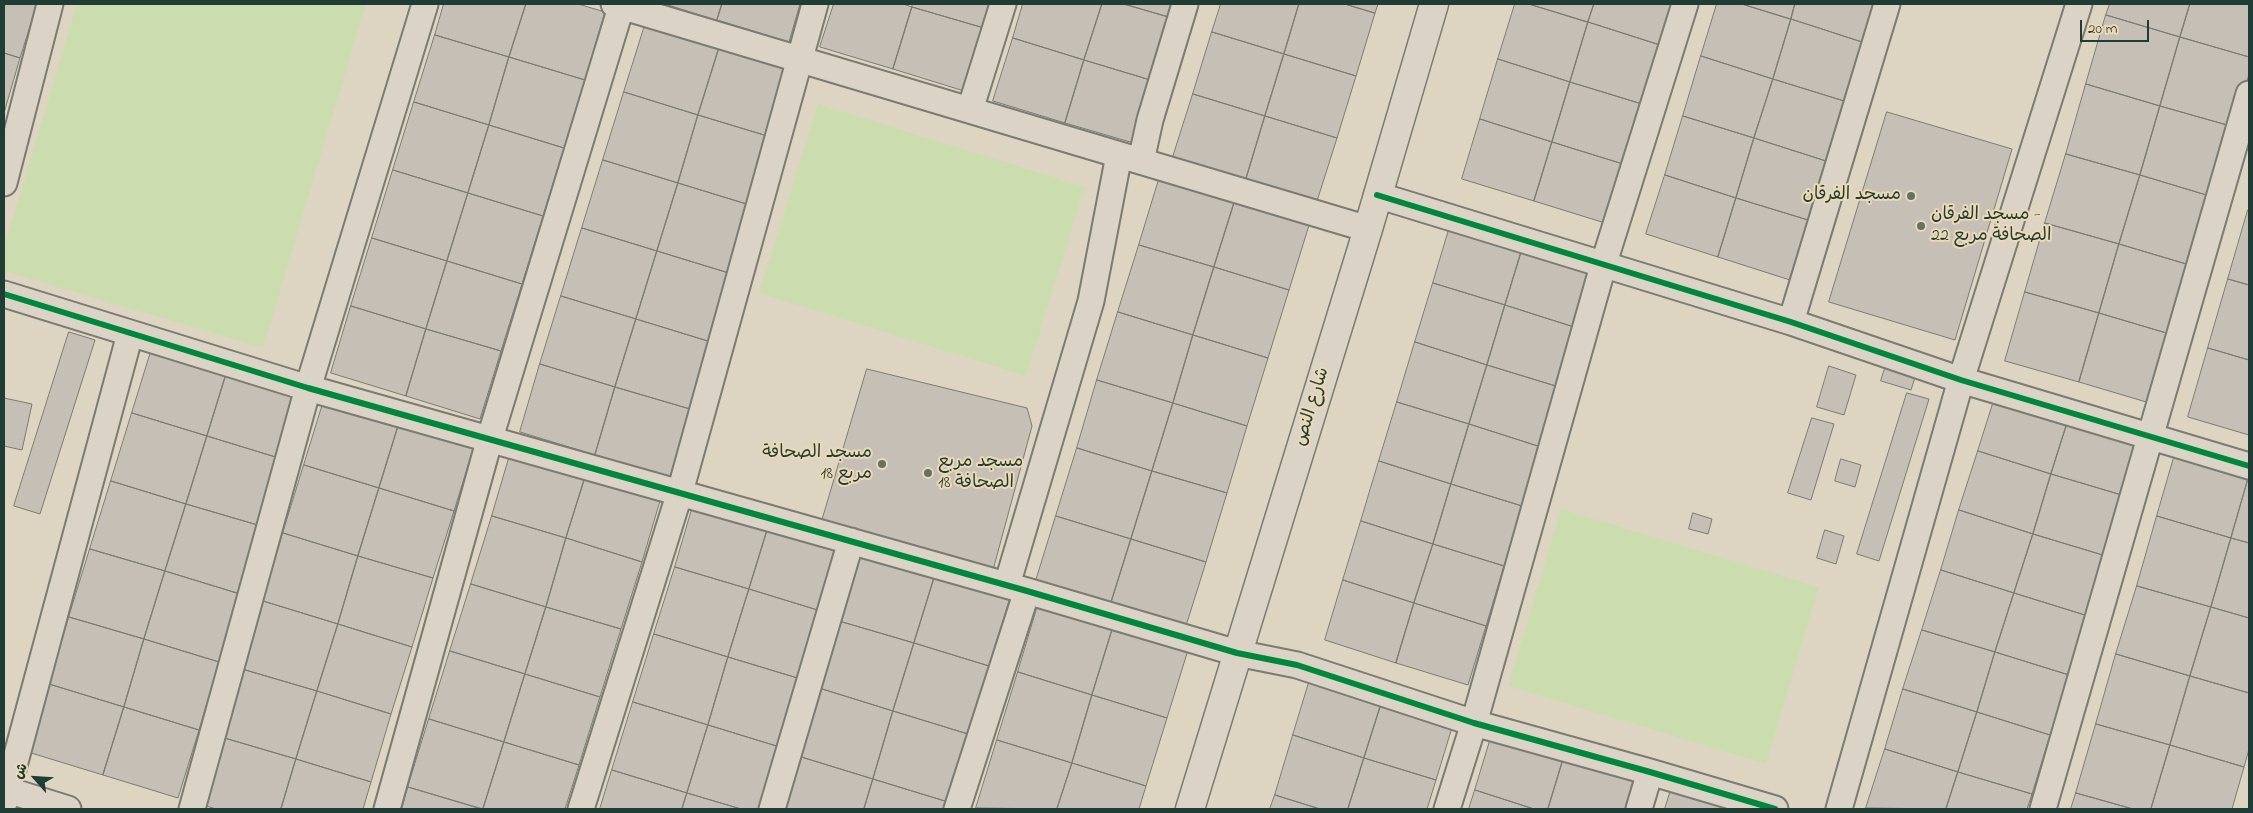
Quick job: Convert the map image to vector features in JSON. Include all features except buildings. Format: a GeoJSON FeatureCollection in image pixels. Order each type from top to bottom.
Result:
{"type":"FeatureCollection","features":[{"type":"Feature","properties":{"kind":"street"},"geometry":{"type":"LineString","coordinates":[[4,183],[50,4]]}},
{"type":"Feature","properties":{"kind":"street"},"geometry":{"type":"LineString","coordinates":[[192,809],[308,388],[425,4]]}},
{"type":"Feature","properties":{"kind":"street"},"geometry":{"type":"LineString","coordinates":[[387,809],[490,438],[619,4],[1368,229]]}},
{"type":"Feature","properties":{"kind":"street"},"geometry":{"type":"LineString","coordinates":[[581,809],[680,492],[815,4]]}},
{"type":"Feature","properties":{"kind":"street"},"geometry":{"type":"LineString","coordinates":[[970,110],[1003,4]]}},
{"type":"Feature","properties":{"kind":"street"},"geometry":{"type":"LineString","coordinates":[[958,809],[1130,158],[1150,120],[1185,4]]}},
{"type":"Feature","properties":{"kind":"street","name":"شارع النص"},"geometry":{"type":"LineString","coordinates":[[1190,809],[1368,229],[1434,4]]}},
{"type":"Feature","properties":{"kind":"street"},"geometry":{"type":"LineString","coordinates":[[1447,809],[1474,723],[1604,266],[1685,4]]}},
{"type":"Feature","properties":{"kind":"street"},"geometry":{"type":"LineString","coordinates":[[1791,322],[1887,4]]}},
{"type":"Feature","properties":{"kind":"street"},"geometry":{"type":"LineString","coordinates":[[1839,809],[1961,380],[2079,4]]}},
{"type":"Feature","properties":{"kind":"street"},"geometry":{"type":"LineString","coordinates":[[2043,809],[2249,94]]}},
{"type":"Feature","properties":{"kind":"street"},"geometry":{"type":"LineString","coordinates":[[1377,195],[1791,322],[1961,380],[2249,466]]}},
{"type":"Feature","properties":{"kind":"street"},"geometry":{"type":"LineString","coordinates":[[4,294],[308,388],[1017,588],[1237,653],[1297,665],[1474,723],[1775,809]]}},
{"type":"Feature","properties":{"kind":"street"},"geometry":{"type":"LineString","coordinates":[[68,809],[5,794],[130,334]]}},
{"type":"Feature","properties":{"kind":"street"},"geometry":{"type":"LineString","coordinates":[[772,809],[851,541]]}},
{"type":"Feature","properties":{"kind":"street"},"geometry":{"type":"LineString","coordinates":[[1639,809],[1650,772]]}},
{"type":"Feature","properties":{"kind":"green space"},"geometry":{"type":"Polygon","coordinates":[[[77,4],[366,4],[263,348],[4,271],[4,248],[77,4]]]}},
{"type":"Feature","properties":{"kind":"green space"},"geometry":{"type":"Polygon","coordinates":[[[818,104],[1085,187],[1026,376],[759,293],[818,104]]]}},
{"type":"Feature","properties":{"kind":"green space"},"geometry":{"type":"Polygon","coordinates":[[[1561,509],[1819,587],[1766,764],[1508,686],[1561,509]]]}},
{"type":"Feature","properties":{"kind":"cycle path"},"geometry":{"type":"LineString","coordinates":[[1377,195],[1791,322],[1961,380],[2249,466]]}},
{"type":"Feature","properties":{"kind":"cycle path"},"geometry":{"type":"LineString","coordinates":[[4,294],[308,388],[1027,591],[1237,653],[1297,665],[1474,723],[1775,809]]}},
{"type":"Feature","properties":{"kind":"place","name":"مسجد الفرقان"},"geometry":{"type":"Point","coordinates":[1911,196]}},
{"type":"Feature","properties":{"kind":"place","name":"مسجد الفرقان - الصحافة مربع 22"},"geometry":{"type":"Point","coordinates":[1921,226]}},
{"type":"Feature","properties":{"kind":"place","name":"مسجد الصحافة مربع 18"},"geometry":{"type":"Point","coordinates":[882,464]}},
{"type":"Feature","properties":{"kind":"place","name":"مسجد مربع 18 الصحافة"},"geometry":{"type":"Point","coordinates":[928,473]}}]}
